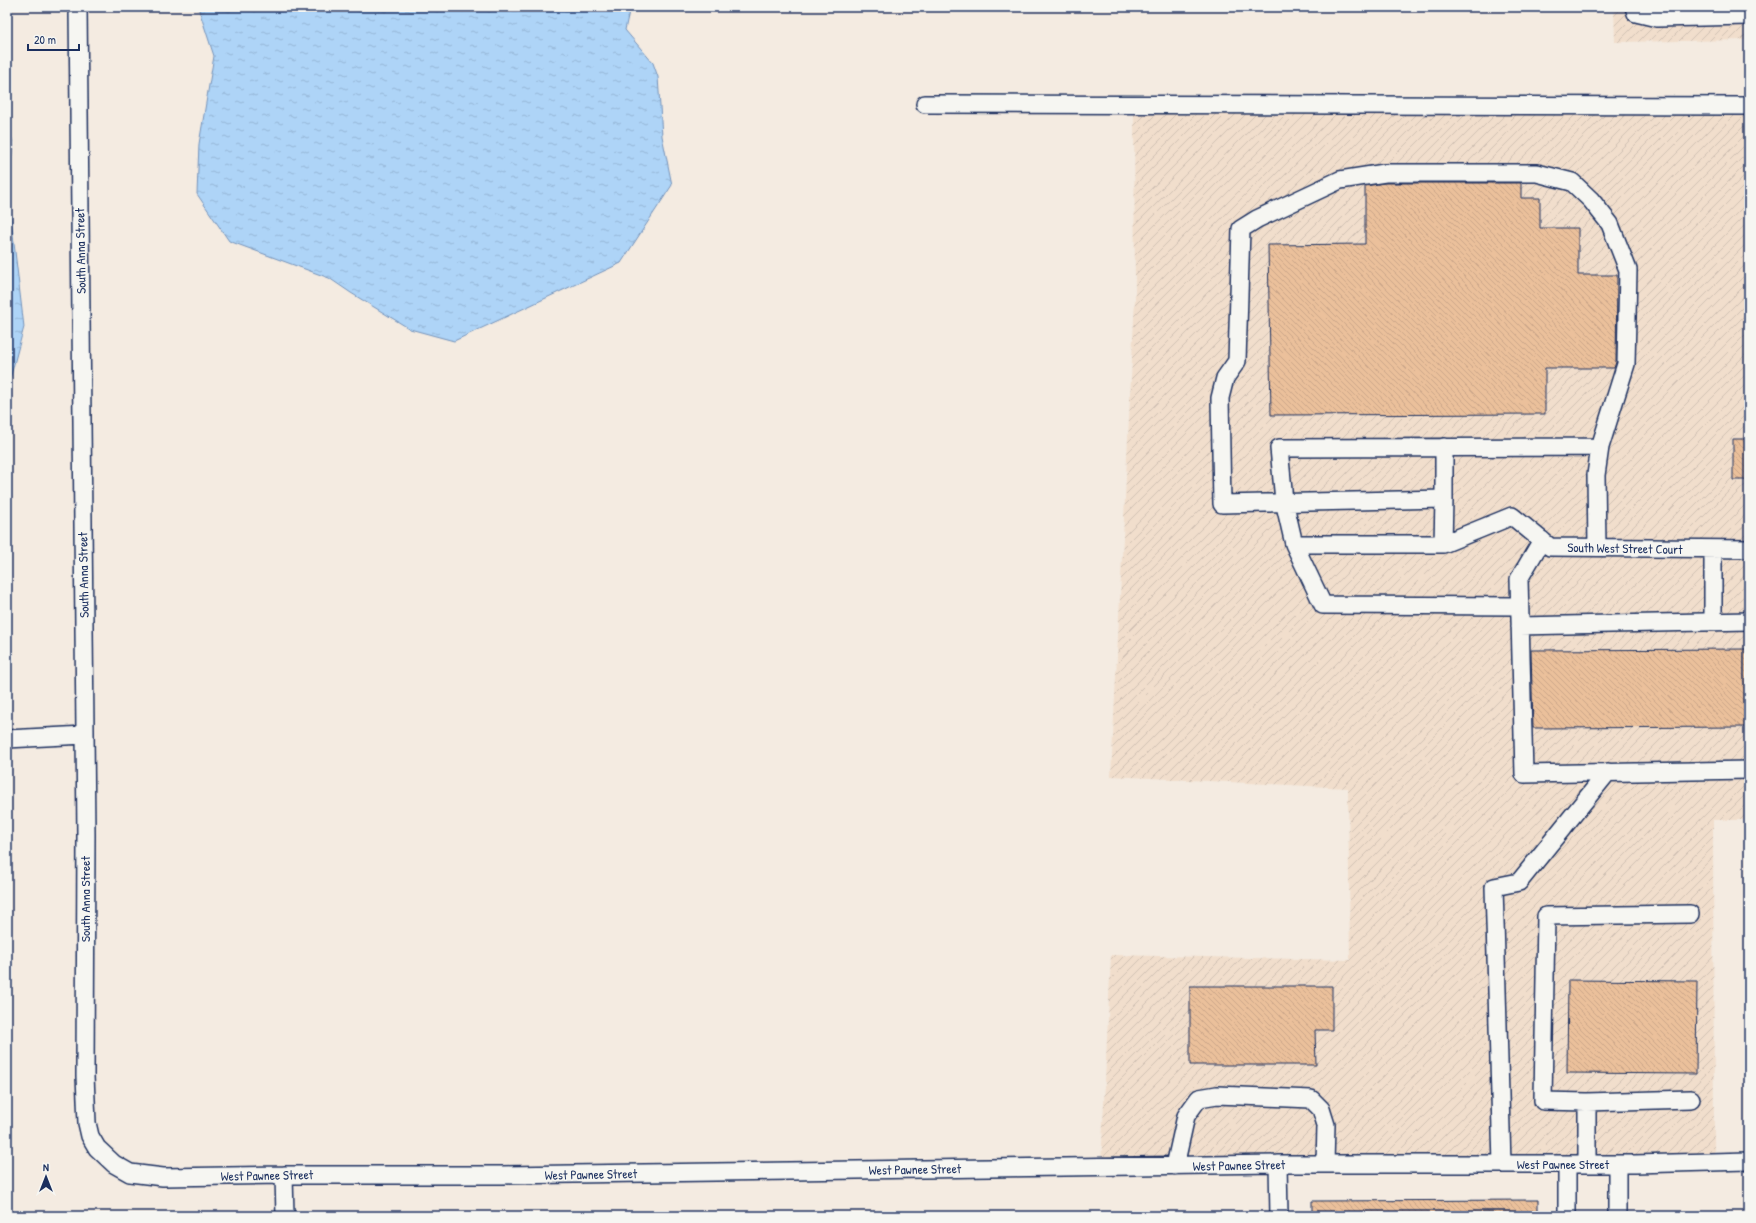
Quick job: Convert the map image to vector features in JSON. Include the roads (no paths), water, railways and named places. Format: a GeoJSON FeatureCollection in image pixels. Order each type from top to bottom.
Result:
{"type":"FeatureCollection","features":[{"type":"Feature","properties":{"kind":"street","name":"South Anna Street"},"geometry":{"type":"LineString","coordinates":[[78,7],[85,735],[85,1076],[87,1123],[90,1136],[94,1142]]}},
{"type":"Feature","properties":{"kind":"street"},"geometry":{"type":"LineString","coordinates":[[1634,7],[1636,13],[1657,18],[1749,16]]}},
{"type":"Feature","properties":{"kind":"street"},"geometry":{"type":"LineString","coordinates":[[925,104],[1749,106]]}},
{"type":"Feature","properties":{"kind":"street"},"geometry":{"type":"LineString","coordinates":[[1444,499],[1284,501],[1222,504],[1220,398],[1225,378],[1237,361],[1241,229],[1256,219],[1340,180],[1385,173],[1537,173],[1572,182],[1592,200],[1610,224],[1628,270],[1626,364],[1600,447],[1596,474],[1597,548]]}},
{"type":"Feature","properties":{"kind":"street"},"geometry":{"type":"LineString","coordinates":[[1294,544],[1443,544],[1444,447]]}},
{"type":"Feature","properties":{"kind":"street"},"geometry":{"type":"LineString","coordinates":[[1519,606],[1323,605],[1294,544],[1284,501],[1279,448],[1600,447]]}},
{"type":"Feature","properties":{"kind":"street","name":"South West Street Court"},"geometry":{"type":"LineString","coordinates":[[1443,544],[1512,516],[1550,547],[1749,549]]}},
{"type":"Feature","properties":{"kind":"street"},"geometry":{"type":"LineString","coordinates":[[1542,540],[1519,579],[1524,774],[1749,770]]}},
{"type":"Feature","properties":{"kind":"street"},"geometry":{"type":"LineString","coordinates":[[1713,549],[1713,622]]}},
{"type":"Feature","properties":{"kind":"street"},"geometry":{"type":"LineString","coordinates":[[1520,626],[1749,621]]}},
{"type":"Feature","properties":{"kind":"street"},"geometry":{"type":"LineString","coordinates":[[7,739],[85,735]]}},
{"type":"Feature","properties":{"kind":"street"},"geometry":{"type":"LineString","coordinates":[[1502,1164],[1494,887],[1519,882],[1608,772]]}},
{"type":"Feature","properties":{"kind":"street"},"geometry":{"type":"LineString","coordinates":[[1690,914],[1546,916],[1543,1101],[1587,1102],[1691,1099]]}},
{"type":"Feature","properties":{"kind":"street"},"geometry":{"type":"LineString","coordinates":[[1175,1166],[1186,1116],[1199,1098],[1217,1094],[1311,1099],[1321,1109],[1326,1125],[1325,1164]]}},
{"type":"Feature","properties":{"kind":"street"},"geometry":{"type":"LineString","coordinates":[[1587,1102],[1588,1164]]}},
{"type":"Feature","properties":{"kind":"street","name":"West Pawnee Street"},"geometry":{"type":"LineString","coordinates":[[94,1142],[97,1148],[114,1164],[130,1173],[163,1177],[284,1175],[502,1175],[1278,1164],[1618,1164],[1749,1161]]}},
{"type":"Feature","properties":{"kind":"street"},"geometry":{"type":"LineString","coordinates":[[1278,1164],[1278,1216]]}},
{"type":"Feature","properties":{"kind":"street"},"geometry":{"type":"LineString","coordinates":[[1567,1164],[1567,1216]]}},
{"type":"Feature","properties":{"kind":"street"},"geometry":{"type":"LineString","coordinates":[[1617,1216],[1618,1164]]}},
{"type":"Feature","properties":{"kind":"street"},"geometry":{"type":"LineString","coordinates":[[284,1175],[285,1216]]}},
{"type":"Feature","properties":{"kind":"water"},"geometry":{"type":"Polygon","coordinates":[[[198,7],[630,7],[625,30],[653,63],[658,77],[662,136],[672,185],[621,263],[454,341],[410,329],[329,278],[229,241],[197,194],[199,144],[214,56],[198,7]]]}},
{"type":"Feature","properties":{"kind":"water"},"geometry":{"type":"Polygon","coordinates":[[[7,122],[13,143],[8,193],[24,327],[7,390],[7,122]]]}}]}
